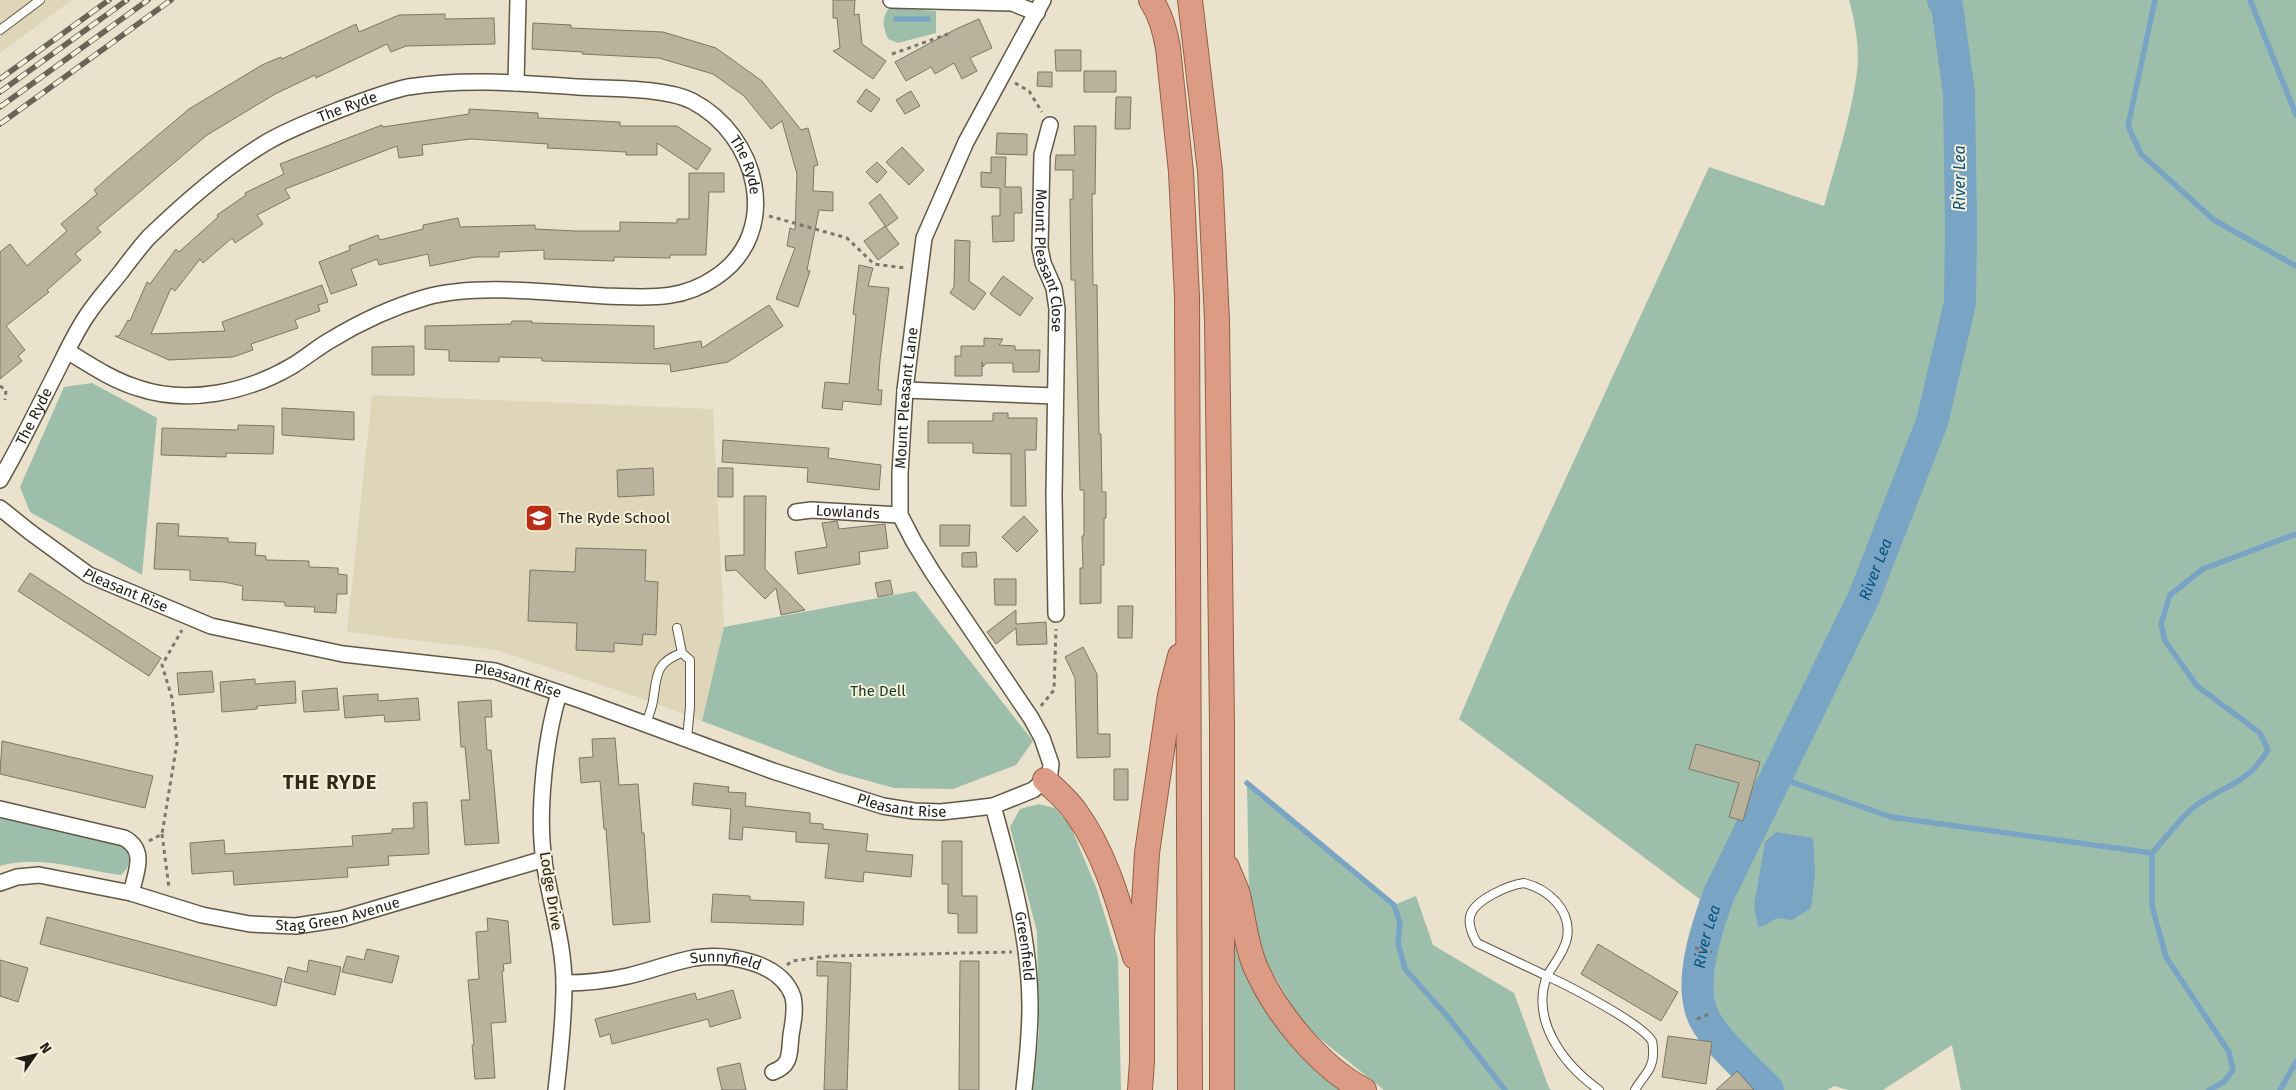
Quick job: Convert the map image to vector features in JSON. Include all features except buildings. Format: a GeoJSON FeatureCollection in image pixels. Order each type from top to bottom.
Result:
{"type":"FeatureCollection","features":[{"type":"Feature","properties":{"kind":"highway"},"geometry":{"type":"LineString","coordinates":[[1151,0],[1159,12],[1165,28],[1182,172],[1187,297],[1190,1090]]}},
{"type":"Feature","properties":{"kind":"highway"},"geometry":{"type":"LineString","coordinates":[[1190,0],[1210,171],[1215,248],[1223,856],[1222,1090]]}},
{"type":"Feature","properties":{"kind":"highway"},"geometry":{"type":"LineString","coordinates":[[1140,1090],[1142,1061],[1142,937],[1147,853],[1170,695],[1188,620]]}},
{"type":"Feature","properties":{"kind":"highway"},"geometry":{"type":"LineString","coordinates":[[1045,780],[1077,813],[1090,836],[1113,886],[1142,980]]}},
{"type":"Feature","properties":{"kind":"highway"},"geometry":{"type":"LineString","coordinates":[[1223,856],[1239,898],[1244,931],[1255,966],[1273,1000],[1314,1051],[1329,1065],[1364,1090]]}},
{"type":"Feature","properties":{"kind":"street"},"geometry":{"type":"LineString","coordinates":[[516,83],[518,0]]}},
{"type":"Feature","properties":{"kind":"street"},"geometry":{"type":"LineString","coordinates":[[891,0],[1012,3],[1040,6]]}},
{"type":"Feature","properties":{"kind":"street","name":"Mount Pleasant Lane"},"geometry":{"type":"LineString","coordinates":[[1040,6],[966,142],[924,238],[905,390],[900,473],[900,514],[933,573],[1031,718],[1042,738],[1051,764],[1050,773],[1045,780]]}},
{"type":"Feature","properties":{"kind":"street","name":"The Ryde"},"geometry":{"type":"LineString","coordinates":[[0,480],[67,351],[86,316],[146,241],[191,199],[266,144],[307,122],[359,102],[404,88],[465,81],[664,93],[691,101],[719,120],[750,167],[757,193],[752,234],[741,255],[720,275],[698,288],[664,298],[485,290],[432,296],[376,314],[327,342],[292,366],[251,386],[223,392],[176,395],[143,390],[116,380],[67,351]]}},
{"type":"Feature","properties":{"kind":"street","name":"Mount Pleasant Close"},"geometry":{"type":"LineString","coordinates":[[1050,124],[1042,155],[1040,248],[1054,288],[1057,309],[1054,496],[1056,614]]}},
{"type":"Feature","properties":{"kind":"street"},"geometry":{"type":"LineString","coordinates":[[905,390],[1055,396]]}},
{"type":"Feature","properties":{"kind":"street","name":"Pleasant Rise"},"geometry":{"type":"LineString","coordinates":[[0,508],[89,575],[212,626],[343,654],[495,671],[559,692],[774,771],[883,806],[914,811],[941,812],[993,806],[1033,790],[1045,780]]}},
{"type":"Feature","properties":{"kind":"street","name":"Lowlands"},"geometry":{"type":"LineString","coordinates":[[796,512],[811,510],[900,514]]}},
{"type":"Feature","properties":{"kind":"street","name":"Lodge Drive"},"geometry":{"type":"LineString","coordinates":[[556,1090],[564,983],[558,930],[544,860],[541,813],[551,718],[559,692]]}},
{"type":"Feature","properties":{"kind":"street","name":"Greenfield"},"geometry":{"type":"LineString","coordinates":[[993,806],[1008,859],[1027,952],[1030,1007],[1024,1090]]}},
{"type":"Feature","properties":{"kind":"street"},"geometry":{"type":"LineString","coordinates":[[0,809],[124,838],[136,848],[138,857],[131,893]]}},
{"type":"Feature","properties":{"kind":"street","name":"Stag Green Avenue"},"geometry":{"type":"LineString","coordinates":[[0,882],[16,877],[40,875],[131,893],[202,916],[250,924],[296,926],[341,919],[544,860]]}},
{"type":"Feature","properties":{"kind":"street","name":"Sunnyfield"},"geometry":{"type":"LineString","coordinates":[[564,983],[590,984],[696,958],[750,962],[764,967],[786,984],[792,996],[795,1009],[788,1060],[782,1068],[773,1072]]}},
{"type":"Feature","properties":{"kind":"lane"},"geometry":{"type":"LineString","coordinates":[[0,30],[40,0]]}},
{"type":"Feature","properties":{"kind":"lane"},"geometry":{"type":"LineString","coordinates":[[677,628],[682,653],[690,660],[690,707],[687,739]]}},
{"type":"Feature","properties":{"kind":"lane"},"geometry":{"type":"LineString","coordinates":[[646,724],[653,702],[658,671],[674,656],[682,653]]}},
{"type":"Feature","properties":{"kind":"lane"},"geometry":{"type":"LineString","coordinates":[[1599,1090],[1581,1077],[1556,1046],[1542,1014],[1543,987],[1547,976],[1567,939],[1567,920],[1554,899],[1539,887],[1524,883],[1511,885],[1476,905],[1470,917],[1471,932],[1477,943],[1547,976],[1576,989],[1642,1030],[1652,1042],[1654,1055],[1651,1066],[1635,1090]]}},
{"type":"Feature","properties":{"kind":"path"},"geometry":{"type":"LineString","coordinates":[[892,54],[948,34]]}},
{"type":"Feature","properties":{"kind":"path"},"geometry":{"type":"LineString","coordinates":[[1001,76],[1028,90],[1050,124]]}},
{"type":"Feature","properties":{"kind":"path"},"geometry":{"type":"LineString","coordinates":[[756,212],[847,238],[874,264],[919,269]]}},
{"type":"Feature","properties":{"kind":"path"},"geometry":{"type":"LineString","coordinates":[[0,386],[6,390],[5,400]]}},
{"type":"Feature","properties":{"kind":"path"},"geometry":{"type":"LineString","coordinates":[[1031,718],[1054,690],[1056,614]]}},
{"type":"Feature","properties":{"kind":"path"},"geometry":{"type":"LineString","coordinates":[[172,905],[162,834],[177,743],[172,698],[162,665],[190,617]]}},
{"type":"Feature","properties":{"kind":"path"},"geometry":{"type":"LineString","coordinates":[[136,848],[162,834]]}},
{"type":"Feature","properties":{"kind":"path"},"geometry":{"type":"LineString","coordinates":[[1695,948],[1712,952]]}},
{"type":"Feature","properties":{"kind":"path"},"geometry":{"type":"LineString","coordinates":[[775,974],[792,961],[830,956],[1027,952]]}},
{"type":"Feature","properties":{"kind":"path"},"geometry":{"type":"LineString","coordinates":[[1697,1019],[1711,1013]]}},
{"type":"Feature","properties":{"kind":"shaded area"},"geometry":{"type":"Polygon","coordinates":[[[0,0],[72,0],[0,53],[0,0]]]}},
{"type":"Feature","properties":{"kind":"shaded area","name":"The Ryde School"},"geometry":{"type":"Polygon","coordinates":[[[372,395],[713,409],[724,627],[702,721],[635,696],[497,650],[347,632],[372,395]]]}},
{"type":"Feature","properties":{"kind":"green space"},"geometry":{"type":"Polygon","coordinates":[[[1849,0],[2296,0],[2296,1090],[1961,1090],[1952,1045],[1883,1090],[1848,1090],[1834,1086],[1827,1090],[1775,1090],[1711,1013],[1705,983],[1712,952],[1714,931],[1738,875],[1769,818],[1753,803],[1705,903],[1459,719],[1508,604],[1709,167],[1824,206],[1847,123],[1857,72],[1856,35],[1849,0]]]}},
{"type":"Feature","properties":{"kind":"green space"},"geometry":{"type":"Polygon","coordinates":[[[889,8],[936,11],[936,33],[898,43],[888,39],[884,23],[889,8]]]}},
{"type":"Feature","properties":{"kind":"green space"},"geometry":{"type":"Polygon","coordinates":[[[92,383],[157,418],[142,575],[30,512],[20,487],[64,387],[92,383]]]}},
{"type":"Feature","properties":{"kind":"green space","name":"The Dell"},"geometry":{"type":"Polygon","coordinates":[[[915,591],[1033,741],[1016,765],[953,789],[894,788],[836,772],[702,721],[724,627],[915,591]]]}},
{"type":"Feature","properties":{"kind":"green space"},"geometry":{"type":"Polygon","coordinates":[[[1247,783],[1394,905],[1416,896],[1433,945],[1514,993],[1549,1088],[1552,1090],[1384,1090],[1304,1026],[1263,956],[1249,894],[1247,783]]]}},
{"type":"Feature","properties":{"kind":"green space"},"geometry":{"type":"Polygon","coordinates":[[[1039,804],[1055,808],[1070,825],[1096,887],[1118,958],[1121,1090],[1033,1090],[1039,1032],[1037,932],[1010,827],[1020,809],[1039,804]]]}},
{"type":"Feature","properties":{"kind":"green space"},"geometry":{"type":"Polygon","coordinates":[[[0,816],[120,844],[128,855],[129,863],[121,875],[45,862],[15,863],[0,866],[0,816]]]}},
{"type":"Feature","properties":{"kind":"green space"},"geometry":{"type":"Polygon","coordinates":[[[1234,937],[1258,993],[1301,1057],[1344,1090],[1235,1090],[1234,937]]]}},
{"type":"Feature","properties":{"kind":"water"},"geometry":{"type":"Polygon","coordinates":[[[1776,832],[1813,838],[1815,873],[1811,908],[1792,920],[1777,918],[1764,926],[1758,927],[1754,906],[1765,842],[1776,832]]]}},
{"type":"Feature","properties":{"kind":"waterway","name":"River Lea"},"geometry":{"type":"LineString","coordinates":[[1768,1090],[1725,1046],[1704,1018],[1699,1004],[1697,989],[1698,973],[1704,939],[1719,894],[1864,597],[1932,422],[1960,303],[1959,93],[1947,6],[1943,0]]}},
{"type":"Feature","properties":{"kind":"waterway"},"geometry":{"type":"LineString","coordinates":[[2155,0],[2128,126],[2141,154],[2214,220],[2296,266]]}},
{"type":"Feature","properties":{"kind":"waterway"},"geometry":{"type":"LineString","coordinates":[[2250,0],[2296,115]]}},
{"type":"Feature","properties":{"kind":"waterway"},"geometry":{"type":"LineString","coordinates":[[896,19],[928,19]]}},
{"type":"Feature","properties":{"kind":"waterway"},"geometry":{"type":"LineString","coordinates":[[2209,1090],[2224,1082],[2233,1070],[2229,1052],[2166,957],[2152,906],[2152,853],[2192,809],[2245,777],[2268,750],[2260,733],[2197,686],[2165,641],[2161,624],[2170,595],[2203,569],[2296,534]]}},
{"type":"Feature","properties":{"kind":"waterway"},"geometry":{"type":"LineString","coordinates":[[1777,777],[1891,817],[2152,853]]}},
{"type":"Feature","properties":{"kind":"waterway"},"geometry":{"type":"LineString","coordinates":[[1247,783],[1394,905],[1400,923],[1398,943],[1405,969],[1448,1017],[1505,1090]]}},
{"type":"Feature","properties":{"kind":"waterway"},"geometry":{"type":"LineString","coordinates":[[2280,1090],[2296,1062]]}},
{"type":"Feature","properties":{"kind":"railway"},"geometry":{"type":"LineString","coordinates":[[0,79],[109,0]]}},
{"type":"Feature","properties":{"kind":"railway"},"geometry":{"type":"LineString","coordinates":[[0,92],[127,0]]}},
{"type":"Feature","properties":{"kind":"railway"},"geometry":{"type":"LineString","coordinates":[[0,107],[148,0]]}},
{"type":"Feature","properties":{"kind":"railway"},"geometry":{"type":"LineString","coordinates":[[0,124],[171,0]]}},
{"type":"Feature","properties":{"kind":"place","name":"The Ryde School"},"geometry":{"type":"Point","coordinates":[539,518]}},
{"type":"Feature","properties":{"kind":"district","name":"THE RYDE"},"geometry":{"type":"Point","coordinates":[330,782]}}]}
